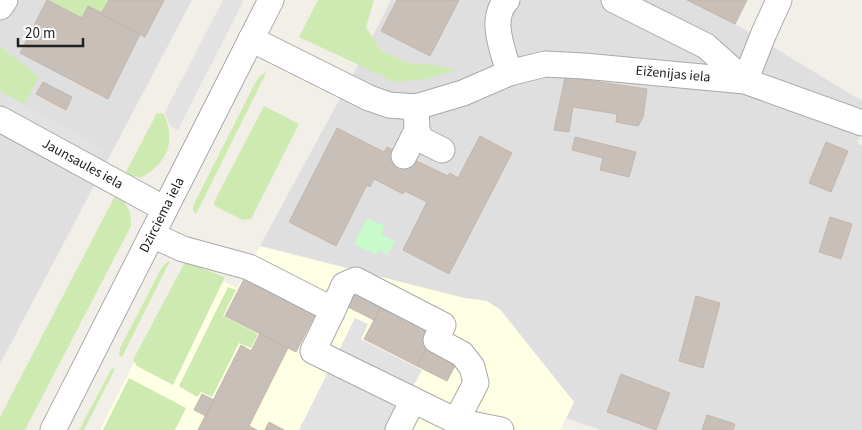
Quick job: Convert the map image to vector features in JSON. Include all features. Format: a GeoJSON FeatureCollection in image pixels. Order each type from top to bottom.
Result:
{"type":"FeatureCollection","features":[{"type":"Feature","properties":{"kind":"street"},"geometry":{"type":"LineString","coordinates":[[0,6],[5,0]]}},
{"type":"Feature","properties":{"kind":"street","name":"Dzirciema iela"},"geometry":{"type":"LineString","coordinates":[[52,430],[272,0]]}},
{"type":"Feature","properties":{"kind":"street"},"geometry":{"type":"LineString","coordinates":[[507,0],[504,3],[499,18],[498,34],[509,73]]}},
{"type":"Feature","properties":{"kind":"street"},"geometry":{"type":"LineString","coordinates":[[614,0],[706,46],[745,81],[779,0]]}},
{"type":"Feature","properties":{"kind":"street","name":"Eiženijas iela"},"geometry":{"type":"LineString","coordinates":[[252,39],[369,98],[416,118],[509,73],[545,64],[556,74],[745,81],[862,123]]}},
{"type":"Feature","properties":{"kind":"street"},"geometry":{"type":"LineString","coordinates":[[416,118],[420,139],[442,150]]}},
{"type":"Feature","properties":{"kind":"street"},"geometry":{"type":"LineString","coordinates":[[404,156],[416,118]]}},
{"type":"Feature","properties":{"kind":"street","name":"Jaunsaules iela"},"geometry":{"type":"LineString","coordinates":[[0,119],[165,209]]}},
{"type":"Feature","properties":{"kind":"street"},"geometry":{"type":"LineString","coordinates":[[152,235],[183,249],[249,267],[333,310]]}},
{"type":"Feature","properties":{"kind":"street"},"geometry":{"type":"LineString","coordinates":[[456,421],[476,383],[472,368],[462,354],[436,340],[444,326],[356,280],[344,285],[314,352],[456,421],[501,430]]}},
{"type":"Feature","properties":{"kind":"street"},"geometry":{"type":"LineString","coordinates":[[398,430],[413,400]]}},
{"type":"Feature","properties":{"kind":"shaded area"},"geometry":{"type":"Polygon","coordinates":[[[0,0],[192,0],[0,364],[0,0]]]}},
{"type":"Feature","properties":{"kind":"shaded area"},"geometry":{"type":"Polygon","coordinates":[[[223,0],[244,0],[178,130],[170,126],[165,112],[223,0]]]}},
{"type":"Feature","properties":{"kind":"shaded area"},"geometry":{"type":"Polygon","coordinates":[[[391,0],[687,0],[735,24],[862,101],[862,132],[857,143],[862,145],[862,430],[600,430],[566,418],[574,402],[501,310],[487,301],[464,298],[260,246],[391,0]]]}},
{"type":"Feature","properties":{"kind":"shaded area"},"geometry":{"type":"Polygon","coordinates":[[[9,96],[105,150],[99,162],[0,109],[0,106],[5,104],[9,96]]]}},
{"type":"Feature","properties":{"kind":"shaded area"},"geometry":{"type":"Polygon","coordinates":[[[260,246],[464,298],[487,301],[500,310],[574,402],[560,430],[100,430],[184,264],[237,288],[260,246]]]}},
{"type":"Feature","properties":{"kind":"shaded area"},"geometry":{"type":"Polygon","coordinates":[[[355,318],[368,324],[361,339],[422,370],[405,402],[410,430],[299,430],[355,318]]]}},
{"type":"Feature","properties":{"kind":"green space"},"geometry":{"type":"Polygon","coordinates":[[[48,0],[109,0],[102,13],[89,6],[82,18],[48,0]]]}},
{"type":"Feature","properties":{"kind":"green space"},"geometry":{"type":"Polygon","coordinates":[[[318,0],[374,0],[366,27],[381,51],[408,63],[435,65],[456,70],[425,79],[395,82],[299,37],[318,0]]]}},
{"type":"Feature","properties":{"kind":"green space"},"geometry":{"type":"Polygon","coordinates":[[[0,46],[39,77],[24,105],[0,91],[0,46]]]}},
{"type":"Feature","properties":{"kind":"green space"},"geometry":{"type":"Polygon","coordinates":[[[267,71],[196,214],[193,211],[193,206],[254,85],[259,77],[267,71]]]}},
{"type":"Feature","properties":{"kind":"green space"},"geometry":{"type":"Polygon","coordinates":[[[264,106],[299,124],[251,219],[243,220],[215,206],[214,202],[264,106]]]}},
{"type":"Feature","properties":{"kind":"green space"},"geometry":{"type":"Polygon","coordinates":[[[157,113],[164,114],[168,124],[169,143],[167,151],[158,165],[141,178],[129,175],[126,172],[157,113]]]}},
{"type":"Feature","properties":{"kind":"green space"},"geometry":{"type":"Polygon","coordinates":[[[116,194],[128,208],[131,226],[25,430],[0,430],[0,417],[116,194]]]}},
{"type":"Feature","properties":{"kind":"green space"},"geometry":{"type":"Polygon","coordinates":[[[367,218],[385,226],[381,234],[395,241],[388,255],[378,250],[376,255],[354,244],[367,218]]]}},
{"type":"Feature","properties":{"kind":"green space"},"geometry":{"type":"Polygon","coordinates":[[[170,261],[122,357],[119,355],[120,348],[162,267],[170,261]]]}},
{"type":"Feature","properties":{"kind":"green space"},"geometry":{"type":"Polygon","coordinates":[[[185,262],[225,277],[173,385],[137,366],[133,360],[185,262]]]}},
{"type":"Feature","properties":{"kind":"green space"},"geometry":{"type":"Polygon","coordinates":[[[228,287],[236,290],[223,316],[258,334],[251,348],[239,343],[212,397],[201,392],[197,397],[179,386],[228,287]]]}},
{"type":"Feature","properties":{"kind":"green space"},"geometry":{"type":"Polygon","coordinates":[[[112,368],[115,369],[84,430],[79,430],[112,368]]]}},
{"type":"Feature","properties":{"kind":"green space"},"geometry":{"type":"Polygon","coordinates":[[[129,378],[186,408],[175,430],[103,430],[129,378]]]}},
{"type":"Feature","properties":{"kind":"building"},"geometry":{"type":"Polygon","coordinates":[[[47,0],[82,18],[88,6],[140,34],[108,99],[20,53],[47,0]]]}},
{"type":"Feature","properties":{"kind":"building"},"geometry":{"type":"Polygon","coordinates":[[[109,0],[164,0],[145,37],[101,14],[109,0]]]}},
{"type":"Feature","properties":{"kind":"building"},"geometry":{"type":"Polygon","coordinates":[[[397,0],[459,0],[430,56],[381,31],[397,0]]]}},
{"type":"Feature","properties":{"kind":"building"},"geometry":{"type":"Polygon","coordinates":[[[687,0],[747,0],[735,24],[687,0]]]}},
{"type":"Feature","properties":{"kind":"building"},"geometry":{"type":"Polygon","coordinates":[[[565,77],[647,89],[643,117],[638,126],[616,122],[617,114],[573,107],[569,132],[554,130],[565,77]]]}},
{"type":"Feature","properties":{"kind":"building"},"geometry":{"type":"Polygon","coordinates":[[[43,82],[72,97],[66,110],[36,94],[43,82]]]}},
{"type":"Feature","properties":{"kind":"building"},"geometry":{"type":"Polygon","coordinates":[[[337,128],[384,152],[387,147],[448,176],[450,173],[458,178],[480,136],[512,153],[449,274],[403,250],[427,202],[405,191],[403,194],[374,179],[370,187],[367,185],[336,246],[289,222],[337,128]]]}},
{"type":"Feature","properties":{"kind":"building"},"geometry":{"type":"Polygon","coordinates":[[[575,137],[636,152],[629,177],[600,170],[603,158],[572,150],[575,137]]]}},
{"type":"Feature","properties":{"kind":"building"},"geometry":{"type":"Polygon","coordinates":[[[826,142],[848,151],[831,192],[809,183],[826,142]]]}},
{"type":"Feature","properties":{"kind":"building"},"geometry":{"type":"Polygon","coordinates":[[[830,217],[852,224],[841,259],[819,252],[830,217]]]}},
{"type":"Feature","properties":{"kind":"building"},"geometry":{"type":"Polygon","coordinates":[[[244,279],[315,315],[296,352],[225,316],[244,279]]]}},
{"type":"Feature","properties":{"kind":"building"},"geometry":{"type":"Polygon","coordinates":[[[351,287],[383,303],[374,320],[342,304],[351,287]]]}},
{"type":"Feature","properties":{"kind":"building"},"geometry":{"type":"Polygon","coordinates":[[[696,296],[720,303],[703,368],[679,361],[696,296]]]}},
{"type":"Feature","properties":{"kind":"building"},"geometry":{"type":"Polygon","coordinates":[[[383,303],[436,330],[417,366],[364,339],[383,303]]]}},
{"type":"Feature","properties":{"kind":"building"},"geometry":{"type":"Polygon","coordinates":[[[260,333],[288,348],[249,426],[257,430],[198,430],[241,345],[251,351],[260,333]]]}},
{"type":"Feature","properties":{"kind":"building"},"geometry":{"type":"Polygon","coordinates":[[[427,347],[457,362],[447,381],[417,366],[427,347]]]}},
{"type":"Feature","properties":{"kind":"building"},"geometry":{"type":"Polygon","coordinates":[[[621,374],[670,393],[656,430],[607,412],[621,374]]]}},
{"type":"Feature","properties":{"kind":"building"},"geometry":{"type":"Polygon","coordinates":[[[202,394],[214,400],[206,416],[194,410],[202,394]]]}},
{"type":"Feature","properties":{"kind":"building"},"geometry":{"type":"Polygon","coordinates":[[[707,415],[735,424],[733,430],[702,430],[707,415]]]}},
{"type":"Feature","properties":{"kind":"building"},"geometry":{"type":"Polygon","coordinates":[[[269,422],[282,429],[284,430],[265,430],[269,422]]]}}]}
